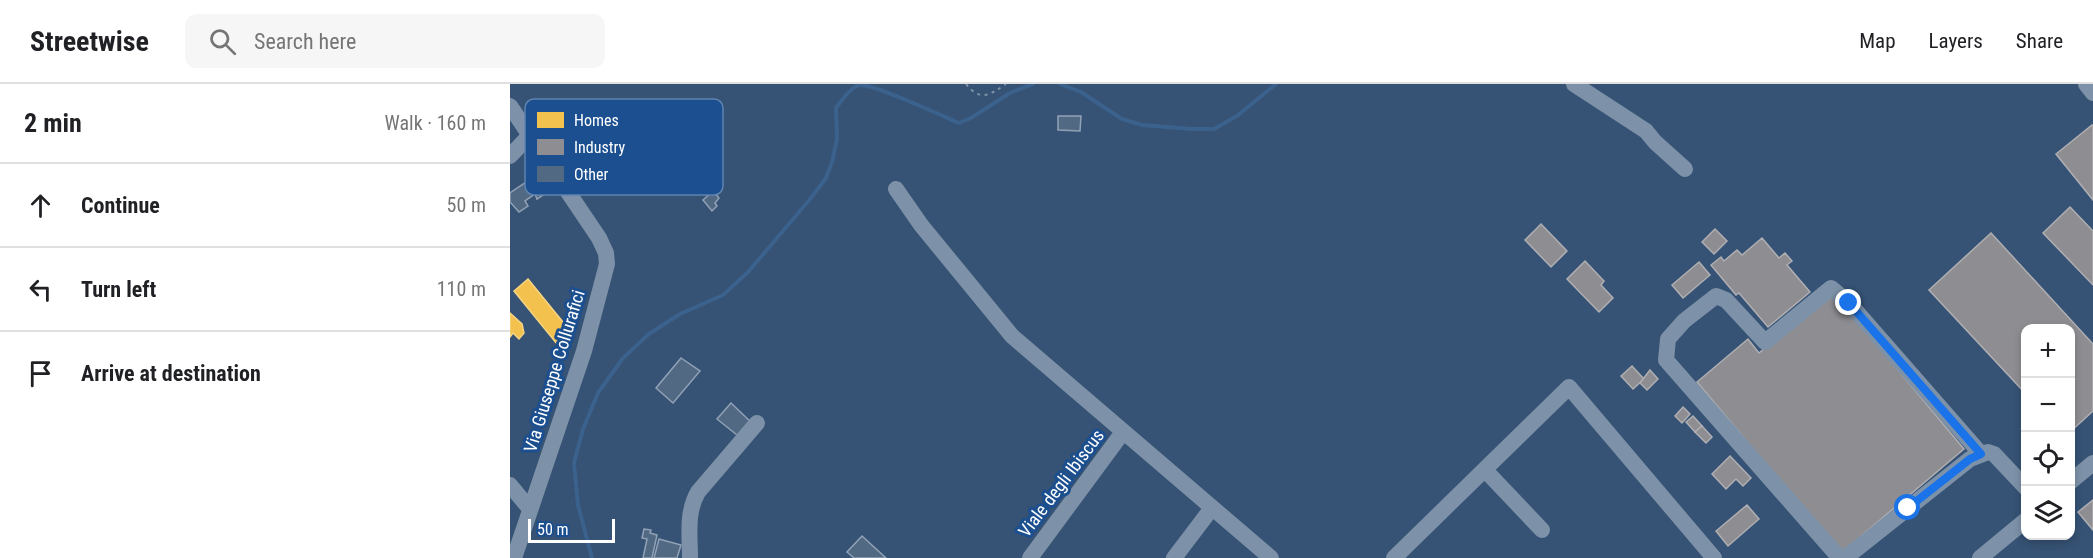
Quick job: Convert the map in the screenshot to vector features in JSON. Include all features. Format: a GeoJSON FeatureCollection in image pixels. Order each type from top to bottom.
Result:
{"type":"FeatureCollection","features":[{"type":"Feature","properties":{"kind":"street"},"geometry":{"type":"LineString","coordinates":[[1574,84],[1646,131],[1685,169]]}},
{"type":"Feature","properties":{"kind":"street"},"geometry":{"type":"LineString","coordinates":[[2086,84],[2093,93]]}},
{"type":"Feature","properties":{"kind":"street"},"geometry":{"type":"LineString","coordinates":[[510,106],[525,128]]}},
{"type":"Feature","properties":{"kind":"street"},"geometry":{"type":"LineString","coordinates":[[510,156],[525,140]]}},
{"type":"Feature","properties":{"kind":"street"},"geometry":{"type":"LineString","coordinates":[[896,189],[921,225],[1012,336],[1270,558]]}},
{"type":"Feature","properties":{"kind":"street","name":"Via Giuseppe Collurafici"},"geometry":{"type":"LineString","coordinates":[[514,558],[584,351],[607,264],[606,253],[599,238],[570,195]]}},
{"type":"Feature","properties":{"kind":"street"},"geometry":{"type":"LineString","coordinates":[[1981,454],[1849,303],[1831,288],[1765,342],[1726,300],[1716,296],[1684,321],[1668,339],[1666,360],[1837,555],[1843,557],[1849,555],[1970,459],[1981,454],[1988,452],[1994,454],[2023,486]]}},
{"type":"Feature","properties":{"kind":"street"},"geometry":{"type":"LineString","coordinates":[[1394,558],[1569,387],[1714,558]]}},
{"type":"Feature","properties":{"kind":"street"},"geometry":{"type":"LineString","coordinates":[[690,558],[692,503],[698,492],[757,423]]}},
{"type":"Feature","properties":{"kind":"street","name":"Viale degli Ibiscus"},"geometry":{"type":"LineString","coordinates":[[1030,558],[1123,432]]}},
{"type":"Feature","properties":{"kind":"street"},"geometry":{"type":"LineString","coordinates":[[2075,478],[2093,463]]}},
{"type":"Feature","properties":{"kind":"street"},"geometry":{"type":"LineString","coordinates":[[1485,470],[1542,530]]}},
{"type":"Feature","properties":{"kind":"street"},"geometry":{"type":"LineString","coordinates":[[510,485],[530,509]]}},
{"type":"Feature","properties":{"kind":"street"},"geometry":{"type":"LineString","coordinates":[[1174,558],[1212,508]]}},
{"type":"Feature","properties":{"kind":"street"},"geometry":{"type":"LineString","coordinates":[[1980,558],[2021,523]]}},
{"type":"Feature","properties":{"kind":"path"},"geometry":{"type":"LineString","coordinates":[[966,84],[974,93],[981,96],[992,93],[1006,84]]}},
{"type":"Feature","properties":{"kind":"building: Homes"},"geometry":{"type":"Polygon","coordinates":[[[528,279],[571,332],[557,344],[514,291],[528,279]]]}},
{"type":"Feature","properties":{"kind":"building: Homes"},"geometry":{"type":"Polygon","coordinates":[[[510,313],[522,324],[524,333],[519,339],[513,333],[510,337],[510,313]]]}},
{"type":"Feature","properties":{"kind":"building: Industry"},"geometry":{"type":"Polygon","coordinates":[[[2093,125],[2093,200],[2056,154],[2093,125]]]}},
{"type":"Feature","properties":{"kind":"building: Industry"},"geometry":{"type":"Polygon","coordinates":[[[2070,207],[2093,231],[2093,285],[2043,233],[2070,207]]]}},
{"type":"Feature","properties":{"kind":"building: Industry"},"geometry":{"type":"Polygon","coordinates":[[[1541,224],[1567,251],[1551,267],[1525,240],[1541,224]]]}},
{"type":"Feature","properties":{"kind":"building: Industry"},"geometry":{"type":"Polygon","coordinates":[[[1715,229],[1727,241],[1714,254],[1702,242],[1715,229]]]}},
{"type":"Feature","properties":{"kind":"building: Industry"},"geometry":{"type":"Polygon","coordinates":[[[1991,233],[2075,324],[2021,324],[2021,389],[1929,290],[1991,233]]]}},
{"type":"Feature","properties":{"kind":"building: Industry"},"geometry":{"type":"Polygon","coordinates":[[[1762,238],[1779,258],[1785,253],[1792,261],[1787,265],[1810,292],[1768,327],[1739,293],[1736,295],[1711,265],[1721,257],[1724,261],[1737,250],[1742,255],[1762,238]]]}},
{"type":"Feature","properties":{"kind":"building: Industry"},"geometry":{"type":"Polygon","coordinates":[[[1585,261],[1604,281],[1601,285],[1613,298],[1599,312],[1567,279],[1585,261]]]}},
{"type":"Feature","properties":{"kind":"building: Industry"},"geometry":{"type":"Polygon","coordinates":[[[1699,262],[1710,275],[1683,298],[1672,285],[1699,262]]]}},
{"type":"Feature","properties":{"kind":"building: Industry"},"geometry":{"type":"Polygon","coordinates":[[[1832,291],[1964,449],[1841,553],[1697,382],[1748,339],[1759,353],[1832,291]]]}},
{"type":"Feature","properties":{"kind":"building: Industry"},"geometry":{"type":"Polygon","coordinates":[[[2075,324],[2093,344],[2093,411],[2075,427],[2075,324]]]}},
{"type":"Feature","properties":{"kind":"building: Industry"},"geometry":{"type":"Polygon","coordinates":[[[1632,366],[1644,379],[1633,389],[1621,376],[1632,366]]]}},
{"type":"Feature","properties":{"kind":"building: Industry"},"geometry":{"type":"Polygon","coordinates":[[[1650,370],[1658,379],[1647,390],[1640,383],[1650,370]]]}},
{"type":"Feature","properties":{"kind":"building: Industry"},"geometry":{"type":"Polygon","coordinates":[[[1683,407],[1690,414],[1682,423],[1675,416],[1683,407]]]}},
{"type":"Feature","properties":{"kind":"building: Industry"},"geometry":{"type":"Polygon","coordinates":[[[1693,416],[1702,426],[1695,432],[1686,422],[1693,416]]]}},
{"type":"Feature","properties":{"kind":"building: Industry"},"geometry":{"type":"Polygon","coordinates":[[[1702,426],[1712,437],[1706,443],[1695,432],[1702,426]]]}},
{"type":"Feature","properties":{"kind":"building: Industry"},"geometry":{"type":"Polygon","coordinates":[[[1730,456],[1751,478],[1743,486],[1736,479],[1726,489],[1712,474],[1730,456]]]}},
{"type":"Feature","properties":{"kind":"building: Industry"},"geometry":{"type":"Polygon","coordinates":[[[2093,500],[2093,530],[2078,512],[2093,500]]]}},
{"type":"Feature","properties":{"kind":"building: Industry"},"geometry":{"type":"Polygon","coordinates":[[[1747,505],[1759,519],[1728,546],[1716,531],[1747,505]]]}},
{"type":"Feature","properties":{"kind":"building: Other"},"geometry":{"type":"Polygon","coordinates":[[[1058,116],[1081,116],[1080,131],[1058,130],[1058,116]]]}},
{"type":"Feature","properties":{"kind":"building: Other"},"geometry":{"type":"Polygon","coordinates":[[[525,183],[525,195],[534,195],[525,201],[528,206],[519,212],[510,202],[510,193],[525,183]]]}},
{"type":"Feature","properties":{"kind":"building: Other"},"geometry":{"type":"Polygon","coordinates":[[[709,195],[716,195],[719,198],[715,203],[717,206],[712,211],[703,200],[709,195]]]}},
{"type":"Feature","properties":{"kind":"building: Other"},"geometry":{"type":"Polygon","coordinates":[[[681,358],[700,371],[673,403],[656,388],[681,358]]]}},
{"type":"Feature","properties":{"kind":"building: Other"},"geometry":{"type":"Polygon","coordinates":[[[731,403],[754,425],[742,439],[717,419],[731,403]]]}},
{"type":"Feature","properties":{"kind":"building: Other"},"geometry":{"type":"Polygon","coordinates":[[[644,529],[651,530],[650,533],[657,535],[652,558],[643,558],[647,539],[642,538],[644,529]]]}},
{"type":"Feature","properties":{"kind":"building: Other"},"geometry":{"type":"Polygon","coordinates":[[[862,536],[886,558],[854,558],[847,552],[862,536]]]}},
{"type":"Feature","properties":{"kind":"building: Other"},"geometry":{"type":"Polygon","coordinates":[[[659,539],[681,545],[677,558],[654,558],[659,539]]]}},
{"type":"Feature","properties":{"kind":"waterway"},"geometry":{"type":"LineString","coordinates":[[592,558],[578,505],[574,463],[583,429],[598,393],[623,358],[649,334],[680,314],[723,295],[748,272],[811,198],[826,178],[832,162],[837,139],[836,108],[846,95],[859,85],[867,86],[893,94],[959,123],[1010,93],[1033,84]]}},
{"type":"Feature","properties":{"kind":"waterway"},"geometry":{"type":"LineString","coordinates":[[1060,84],[1081,92],[1122,119],[1142,125],[1192,129],[1214,129],[1237,116],[1276,84]]}},
{"type":"Feature","properties":{"kind":"route"},"geometry":{"type":"LineString","coordinates":[[1849,303],[1981,454],[1970,459],[1908,508]]}}]}
